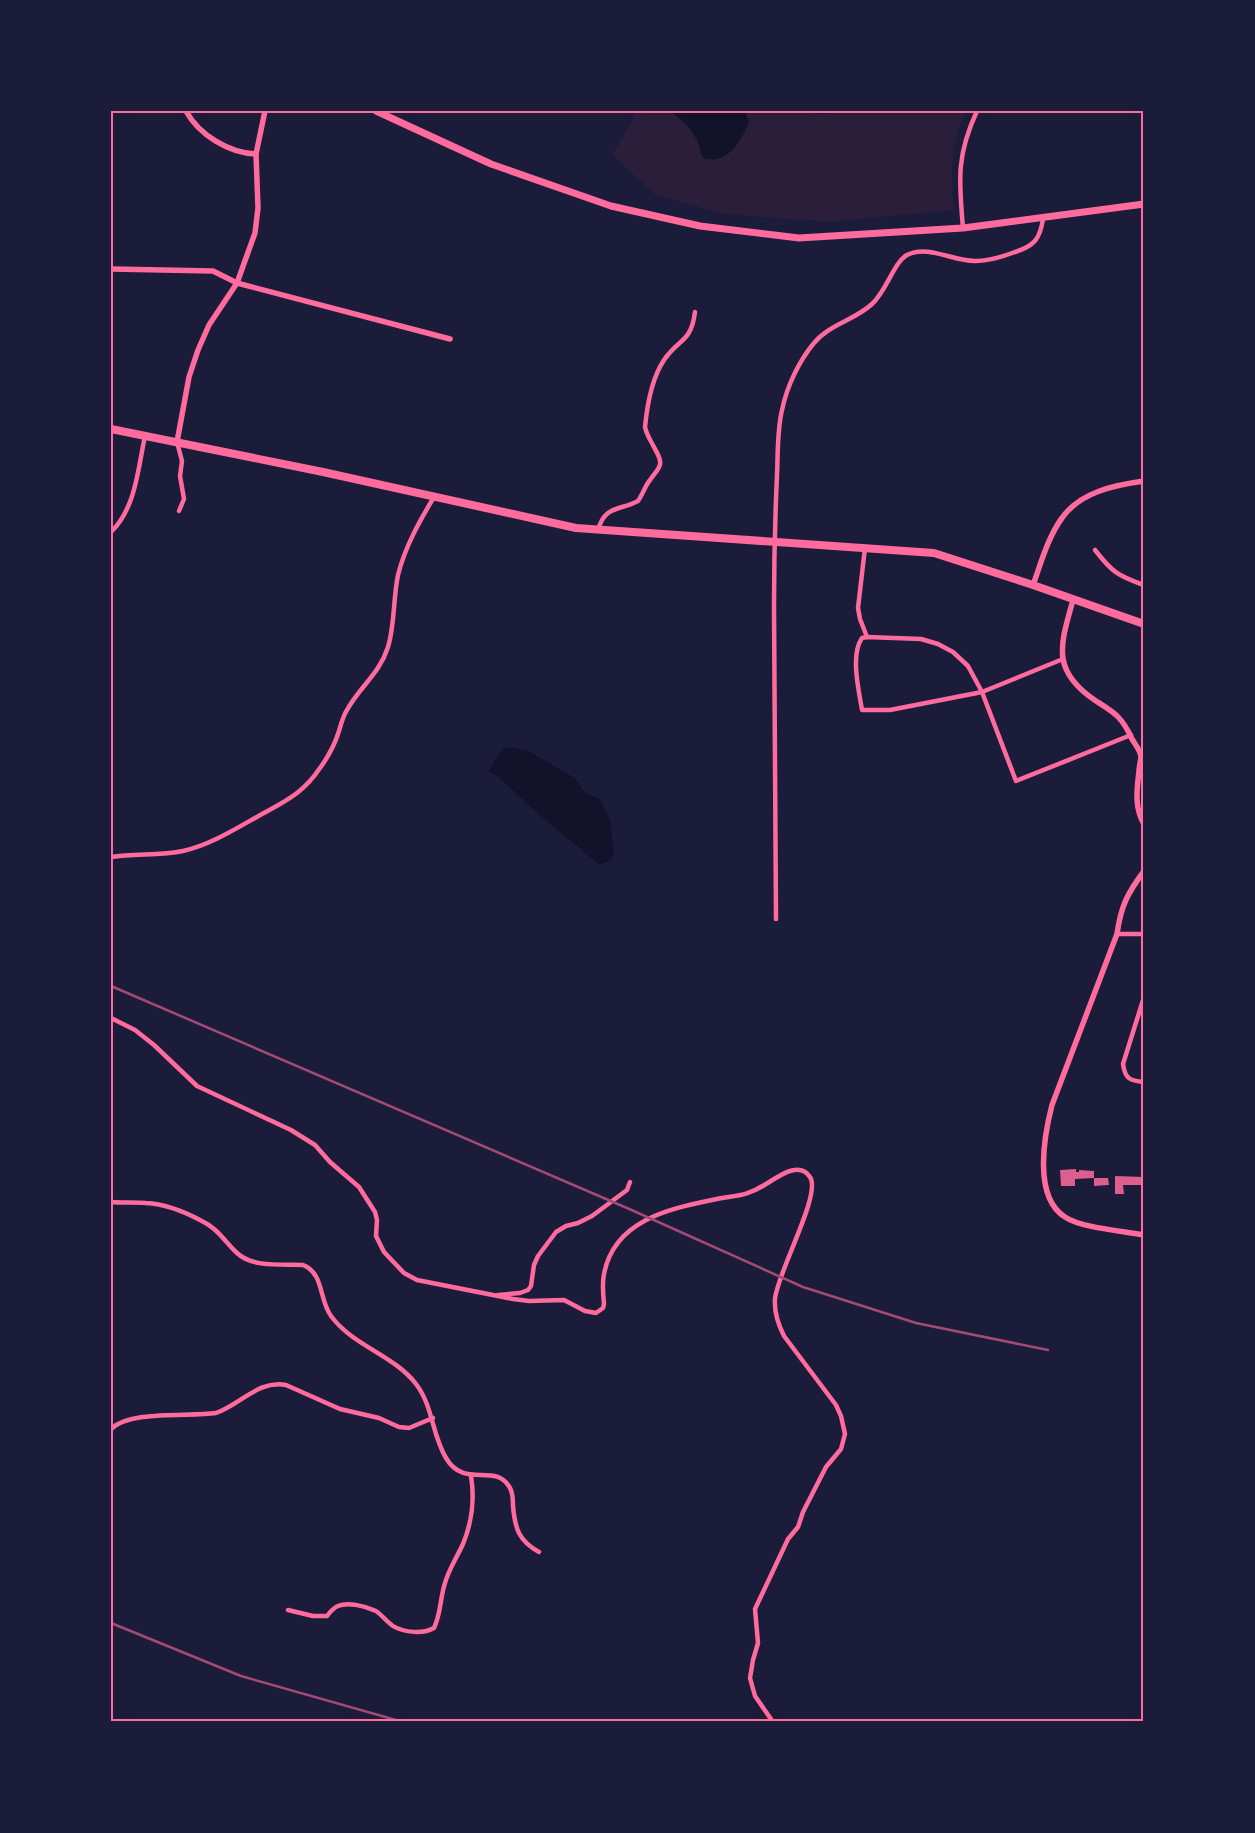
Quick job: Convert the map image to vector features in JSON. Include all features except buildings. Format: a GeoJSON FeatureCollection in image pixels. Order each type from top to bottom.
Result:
{"type":"FeatureCollection","features":[{"type":"Feature","properties":{"kind":"highway"},"geometry":{"type":"LineString","coordinates":[[111,429],[323,472],[576,528],[934,553],[1144,624]]}},
{"type":"Feature","properties":{"kind":"main road"},"geometry":{"type":"LineString","coordinates":[[376,111],[491,164],[611,206],[700,226],[799,238],[963,228],[1043,219],[1144,204]]}},
{"type":"Feature","properties":{"kind":"street"},"geometry":{"type":"LineString","coordinates":[[186,111],[208,138],[244,154],[256,154]]}},
{"type":"Feature","properties":{"kind":"street"},"geometry":{"type":"LineString","coordinates":[[179,511],[184,499],[180,476],[182,461],[177,442],[189,377],[198,350],[210,324],[237,283],[255,233],[258,208],[256,154],[265,111]]}},
{"type":"Feature","properties":{"kind":"street"},"geometry":{"type":"LineString","coordinates":[[963,228],[959,176],[962,151],[977,111]]}},
{"type":"Feature","properties":{"kind":"street"},"geometry":{"type":"LineString","coordinates":[[776,919],[774,542],[779,426],[782,408],[796,371],[815,342],[826,331],[862,312],[874,303],[900,261],[906,255],[926,251],[975,261],[998,258],[1027,248],[1036,241],[1043,219]]}},
{"type":"Feature","properties":{"kind":"street"},"geometry":{"type":"LineString","coordinates":[[111,269],[213,271],[237,283],[450,339]]}},
{"type":"Feature","properties":{"kind":"street"},"geometry":{"type":"LineString","coordinates":[[598,530],[603,516],[609,511],[638,501],[649,481],[658,472],[660,461],[656,450],[646,434],[645,427],[654,382],[664,360],[687,337],[691,330],[695,312]]}},
{"type":"Feature","properties":{"kind":"street"},"geometry":{"type":"LineString","coordinates":[[111,532],[123,517],[131,500],[145,436]]}},
{"type":"Feature","properties":{"kind":"street"},"geometry":{"type":"LineString","coordinates":[[1032,585],[1052,535],[1063,517],[1082,500],[1104,489],[1144,481]]}},
{"type":"Feature","properties":{"kind":"street"},"geometry":{"type":"LineString","coordinates":[[111,857],[128,854],[182,852],[217,840],[282,803],[311,781],[335,742],[347,710],[376,674],[384,660],[389,644],[398,576],[404,554],[434,496]]}},
{"type":"Feature","properties":{"kind":"street"},"geometry":{"type":"LineString","coordinates":[[865,548],[858,608],[867,637]]}},
{"type":"Feature","properties":{"kind":"street"},"geometry":{"type":"LineString","coordinates":[[1095,550],[1109,568],[1119,576],[1144,586]]}},
{"type":"Feature","properties":{"kind":"street"},"geometry":{"type":"LineString","coordinates":[[1073,600],[1064,629],[1062,645],[1066,672],[1074,684],[1115,713],[1125,723],[1141,756],[1136,804],[1144,824]]}},
{"type":"Feature","properties":{"kind":"street"},"geometry":{"type":"LineString","coordinates":[[1063,659],[982,692],[890,710],[862,710],[858,686],[856,651],[862,638],[921,639],[938,644],[953,652],[968,666],[982,692],[1016,781],[1131,735]]}},
{"type":"Feature","properties":{"kind":"street"},"geometry":{"type":"LineString","coordinates":[[1144,871],[1125,898],[1117,934],[1052,1105],[1047,1125],[1045,1148],[1046,1187],[1054,1209],[1065,1218],[1077,1223],[1144,1235]]}},
{"type":"Feature","properties":{"kind":"street"},"geometry":{"type":"LineString","coordinates":[[1117,934],[1144,934]]}},
{"type":"Feature","properties":{"kind":"street"},"geometry":{"type":"LineString","coordinates":[[1144,997],[1123,1064],[1124,1074],[1132,1080],[1144,1082]]}},
{"type":"Feature","properties":{"kind":"street"},"geometry":{"type":"LineString","coordinates":[[111,1018],[135,1030],[154,1045],[197,1086],[291,1130],[315,1145],[330,1162],[359,1187],[375,1212],[377,1220],[375,1232],[380,1247],[404,1273],[417,1280],[529,1301],[564,1300],[585,1311],[596,1313],[603,1308],[604,1274],[612,1252],[622,1236],[638,1224],[662,1212],[676,1208],[744,1195],[787,1172],[797,1170],[806,1172],[811,1178],[812,1195],[802,1225],[784,1267],[775,1299],[775,1311],[778,1324],[784,1336],[836,1405],[841,1416],[845,1434],[841,1449],[826,1467],[803,1512],[798,1527],[788,1539],[755,1609],[758,1643],[750,1678],[755,1696],[773,1722]]}},
{"type":"Feature","properties":{"kind":"street"},"geometry":{"type":"LineString","coordinates":[[492,1295],[528,1290],[531,1286],[534,1265],[538,1256],[556,1232],[592,1216],[627,1190],[630,1182]]}},
{"type":"Feature","properties":{"kind":"street"},"geometry":{"type":"LineString","coordinates":[[111,1202],[156,1204],[185,1212],[214,1228],[244,1258],[264,1263],[303,1264],[308,1267],[319,1281],[330,1315],[345,1330],[371,1350],[390,1361],[416,1383],[425,1397],[433,1418],[438,1442],[451,1466],[471,1476],[497,1476],[510,1488],[518,1532],[522,1540],[539,1552]]}},
{"type":"Feature","properties":{"kind":"street"},"geometry":{"type":"LineString","coordinates":[[111,1429],[119,1422],[137,1418],[216,1413],[225,1410],[261,1387],[279,1384],[286,1385],[340,1409],[379,1418],[398,1427],[410,1428],[433,1418]]}},
{"type":"Feature","properties":{"kind":"street"},"geometry":{"type":"LineString","coordinates":[[288,1610],[313,1616],[327,1616],[338,1606],[348,1604],[375,1611],[394,1627],[401,1630],[421,1632],[434,1628],[444,1584],[463,1543],[473,1511],[471,1476]]}},
{"type":"Feature","properties":{"kind":"shaded area"},"geometry":{"type":"Polygon","coordinates":[[[635,111],[806,111],[822,115],[834,111],[966,111],[960,123],[952,160],[954,210],[829,222],[724,214],[656,195],[612,155],[634,118],[635,111]]]}},
{"type":"Feature","properties":{"kind":"shaded area"},"geometry":{"type":"Polygon","coordinates":[[[670,111],[745,111],[749,122],[741,139],[728,154],[717,159],[705,159],[691,130],[670,111]]]}},
{"type":"Feature","properties":{"kind":"shaded area"},"geometry":{"type":"Polygon","coordinates":[[[506,747],[529,751],[574,778],[585,793],[600,799],[610,821],[614,855],[606,863],[599,864],[538,814],[502,780],[489,771],[499,753],[506,747]]]}},
{"type":"Feature","properties":{"kind":"railway"},"geometry":{"type":"LineString","coordinates":[[111,986],[627,1208],[803,1287],[916,1323],[1048,1350]]}},
{"type":"Feature","properties":{"kind":"railway"},"geometry":{"type":"LineString","coordinates":[[111,1623],[241,1676],[403,1722]]}}]}
